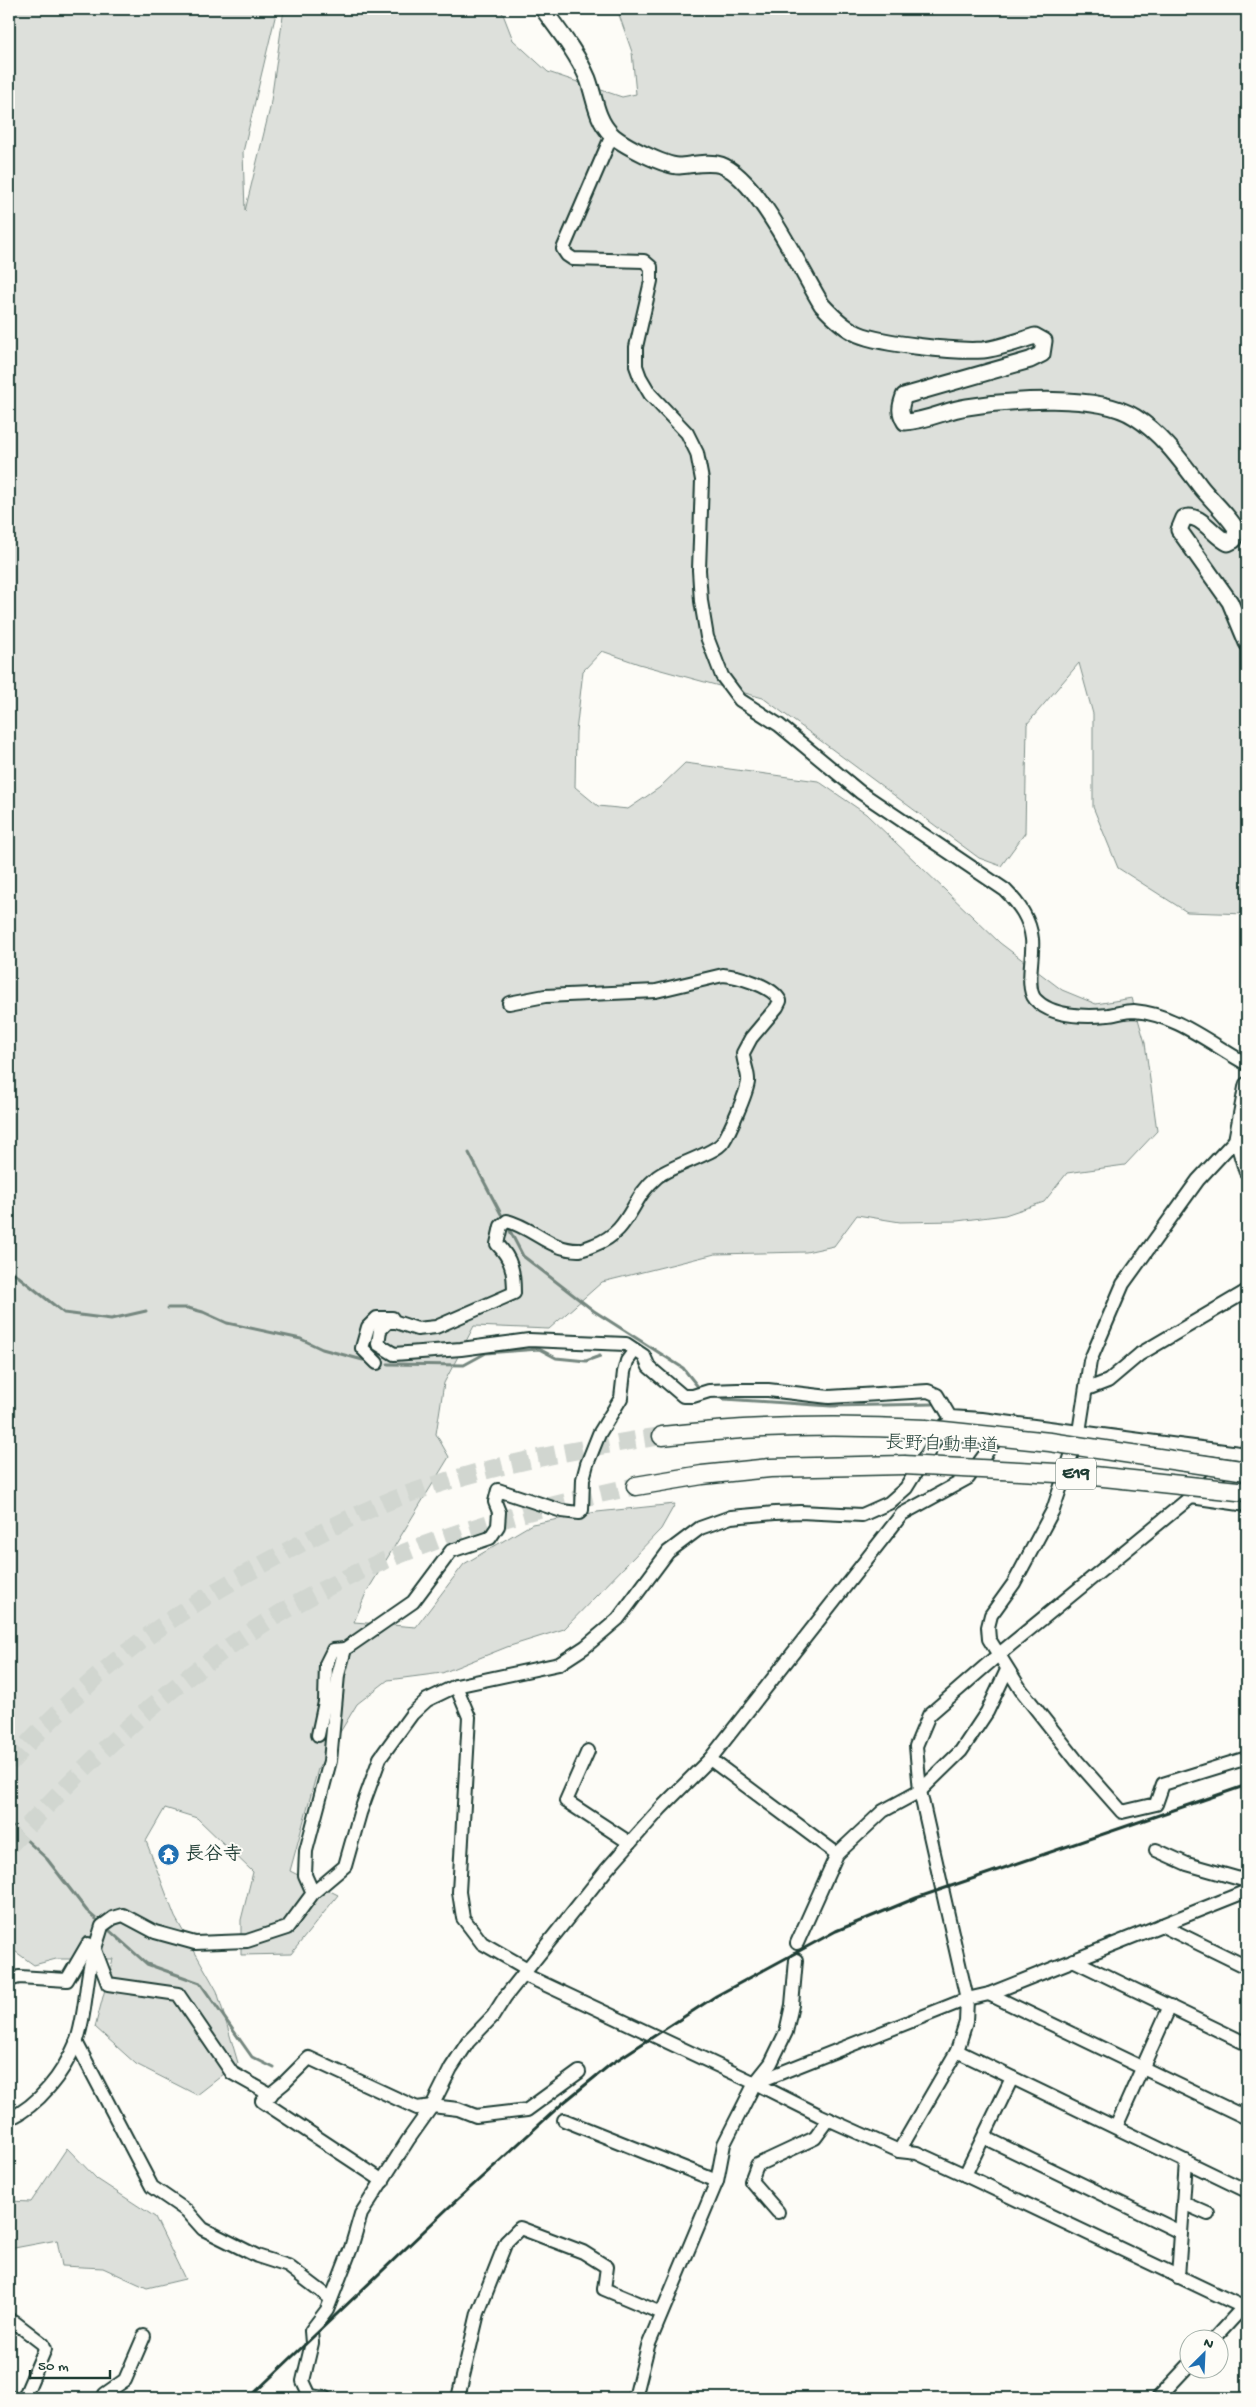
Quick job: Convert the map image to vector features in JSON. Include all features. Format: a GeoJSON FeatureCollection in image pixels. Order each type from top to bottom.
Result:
{"type":"FeatureCollection","features":[{"type":"Feature","properties":{"kind":"highway","name":"長野自動車道"},"geometry":{"type":"LineString","coordinates":[[662,1436],[729,1428],[793,1425],[858,1426],[925,1429],[1050,1442],[1246,1457]]}},
{"type":"Feature","properties":{"kind":"highway","name":"長野自動車道"},"geometry":{"type":"LineString","coordinates":[[636,1486],[770,1468],[904,1465],[1057,1472],[1247,1492]]}},
{"type":"Feature","properties":{"kind":"main road"},"geometry":{"type":"LineString","coordinates":[[543,9],[575,54],[588,79],[599,117],[612,135],[637,152],[677,166],[721,165],[736,174],[755,193],[822,306],[833,317],[857,333],[877,339],[962,350],[985,350],[1035,336],[1044,341],[1042,354],[1030,360],[904,396],[900,407],[901,416],[905,422],[919,421],[938,413],[968,407],[1064,399],[1107,405],[1135,417],[1177,454],[1236,529],[1234,540],[1228,544],[1215,535],[1200,519],[1190,516],[1184,518],[1179,530],[1230,602],[1247,643]]}},
{"type":"Feature","properties":{"kind":"main road"},"geometry":{"type":"LineString","coordinates":[[1247,1084],[1237,1138],[1247,1171]]}},
{"type":"Feature","properties":{"kind":"street"},"geometry":{"type":"LineString","coordinates":[[612,135],[563,249],[573,259],[644,261],[651,266],[651,281],[636,347],[636,366],[650,394],[687,433],[698,453],[702,480],[699,570],[701,601],[707,637],[722,676],[740,700],[779,725],[860,792],[1005,890],[1019,904],[1027,920],[1032,941],[1031,990],[1041,1004],[1070,1015],[1105,1015],[1132,1011],[1146,1013],[1191,1030],[1247,1064]]}},
{"type":"Feature","properties":{"kind":"street"},"geometry":{"type":"LineString","coordinates":[[509,1003],[545,996],[656,991],[723,975],[734,975],[759,985],[773,992],[780,1001],[751,1038],[743,1053],[748,1081],[722,1143],[710,1151],[676,1165],[656,1178],[640,1196],[618,1232],[581,1250],[558,1248],[520,1224],[507,1221],[501,1226],[498,1244],[508,1254],[514,1271],[514,1293],[436,1327],[417,1329],[388,1322],[380,1330],[378,1344],[394,1354],[460,1349],[529,1340],[626,1344],[644,1356],[649,1367],[683,1396],[693,1396],[709,1391],[738,1390],[768,1390],[829,1397],[928,1391],[938,1395],[950,1417]]}},
{"type":"Feature","properties":{"kind":"street"},"geometry":{"type":"LineString","coordinates":[[1237,1138],[1198,1180],[1123,1284],[1090,1362],[1079,1432],[1054,1510],[1014,1583],[991,1615],[988,1627],[989,1639],[1007,1670],[1077,1761],[1122,1812],[1156,1804],[1163,1784],[1247,1758]]}},
{"type":"Feature","properties":{"kind":"street"},"geometry":{"type":"LineString","coordinates":[[1087,1389],[1108,1381],[1140,1354],[1247,1291]]}},
{"type":"Feature","properties":{"kind":"street"},"geometry":{"type":"LineString","coordinates":[[377,1363],[362,1348],[362,1341],[368,1327],[377,1318],[392,1318],[394,1322]]}},
{"type":"Feature","properties":{"kind":"street"},"geometry":{"type":"LineString","coordinates":[[318,1735],[325,1702],[326,1664],[334,1650],[345,1649],[413,1602],[451,1552],[490,1538],[498,1526],[499,1512],[495,1502],[498,1490],[562,1511],[579,1513],[582,1510],[584,1499],[583,1479],[586,1464],[599,1434],[621,1398],[627,1361],[635,1350]]}},
{"type":"Feature","properties":{"kind":"street"},"geometry":{"type":"LineString","coordinates":[[950,1417],[1008,1422],[1246,1457]]}},
{"type":"Feature","properties":{"kind":"street"},"geometry":{"type":"LineString","coordinates":[[9,2119],[21,2113],[54,2082],[76,2042],[95,1950],[102,1926],[113,1918],[123,1916],[155,1932],[195,1942],[247,1941],[287,1928],[313,1893],[345,1866],[360,1813],[380,1758],[412,1714],[427,1700],[456,1686],[559,1664],[573,1656],[618,1619],[668,1552],[700,1528],[731,1517],[800,1512],[862,1515],[889,1503],[906,1488],[950,1417]]}},
{"type":"Feature","properties":{"kind":"street"},"geometry":{"type":"LineString","coordinates":[[325,2398],[307,2397],[302,2381],[312,2344],[311,2331],[326,2310],[351,2248],[361,2214],[432,2106],[451,2068],[468,2042],[492,2016],[505,1997],[525,1975],[630,1843],[710,1759],[902,1514],[968,1478],[1008,1422]]}},
{"type":"Feature","properties":{"kind":"street"},"geometry":{"type":"LineString","coordinates":[[899,2151],[957,2050],[966,2022],[967,1999],[920,1791],[916,1746],[924,1723],[929,1715],[998,1655],[1191,1497],[1246,1457]]}},
{"type":"Feature","properties":{"kind":"street"},"geometry":{"type":"LineString","coordinates":[[1191,1497],[1247,1504]]}},
{"type":"Feature","properties":{"kind":"street"},"geometry":{"type":"LineString","coordinates":[[313,1893],[305,1875],[306,1851],[330,1761],[338,1675],[345,1649]]}},
{"type":"Feature","properties":{"kind":"street"},"geometry":{"type":"LineString","coordinates":[[796,1944],[837,1854],[883,1811],[920,1791],[962,1751],[987,1712],[1007,1670]]}},
{"type":"Feature","properties":{"kind":"street"},"geometry":{"type":"LineString","coordinates":[[456,1686],[469,1717],[459,1892],[463,1918],[482,1943],[524,1967],[525,1975]]}},
{"type":"Feature","properties":{"kind":"street"},"geometry":{"type":"LineString","coordinates":[[588,1751],[566,1801],[630,1843]]}},
{"type":"Feature","properties":{"kind":"street"},"geometry":{"type":"LineString","coordinates":[[710,1759],[837,1854]]}},
{"type":"Feature","properties":{"kind":"street"},"geometry":{"type":"LineString","coordinates":[[1156,1850],[1188,1864],[1247,1881]]}},
{"type":"Feature","properties":{"kind":"street"},"geometry":{"type":"LineString","coordinates":[[755,2083],[967,1999],[989,1994],[1245,1893]]}},
{"type":"Feature","properties":{"kind":"street"},"geometry":{"type":"LineString","coordinates":[[1160,1925],[1247,1967]]}},
{"type":"Feature","properties":{"kind":"street"},"geometry":{"type":"LineString","coordinates":[[9,1980],[19,1977],[67,1980],[88,1944],[95,1950],[108,1984],[178,1994],[232,2073],[271,2095]]}},
{"type":"Feature","properties":{"kind":"street"},"geometry":{"type":"LineString","coordinates":[[635,2398],[648,2346],[717,2181],[724,2144],[755,2083],[771,2063],[786,2032],[792,2005],[796,1960]]}},
{"type":"Feature","properties":{"kind":"street"},"geometry":{"type":"LineString","coordinates":[[1073,1960],[1247,2044]]}},
{"type":"Feature","properties":{"kind":"street"},"geometry":{"type":"LineString","coordinates":[[525,1975],[828,2119],[899,2151],[917,2154],[965,2175],[1178,2277],[1246,2307],[1223,2330]]}},
{"type":"Feature","properties":{"kind":"street"},"geometry":{"type":"LineString","coordinates":[[989,1994],[1247,2118]]}},
{"type":"Feature","properties":{"kind":"street"},"geometry":{"type":"LineString","coordinates":[[1116,2128],[1170,2006]]}},
{"type":"Feature","properties":{"kind":"street"},"geometry":{"type":"LineString","coordinates":[[76,2042],[152,2188],[187,2211],[203,2229],[257,2256],[288,2266],[330,2298]]}},
{"type":"Feature","properties":{"kind":"street"},"geometry":{"type":"LineString","coordinates":[[957,2050],[1247,2191]]}},
{"type":"Feature","properties":{"kind":"street"},"geometry":{"type":"LineString","coordinates":[[383,2182],[262,2101],[271,2095],[309,2058],[416,2108],[432,2106],[458,2109],[476,2116],[527,2110],[580,2072]]}},
{"type":"Feature","properties":{"kind":"street"},"geometry":{"type":"LineString","coordinates":[[965,2175],[1012,2078]]}},
{"type":"Feature","properties":{"kind":"street"},"geometry":{"type":"LineString","coordinates":[[778,2212],[751,2181],[757,2165],[815,2138],[828,2119]]}},
{"type":"Feature","properties":{"kind":"street"},"geometry":{"type":"LineString","coordinates":[[564,2120],[717,2181]]}},
{"type":"Feature","properties":{"kind":"street"},"geometry":{"type":"LineString","coordinates":[[984,2137],[1180,2232]]}},
{"type":"Feature","properties":{"kind":"street"},"geometry":{"type":"LineString","coordinates":[[1178,2277],[1186,2161]]}},
{"type":"Feature","properties":{"kind":"street"},"geometry":{"type":"LineString","coordinates":[[1183,2203],[1208,2214]]}},
{"type":"Feature","properties":{"kind":"street"},"geometry":{"type":"LineString","coordinates":[[458,2398],[478,2313],[506,2242],[520,2228],[591,2257],[607,2266],[604,2289],[661,2313]]}},
{"type":"Feature","properties":{"kind":"street"},"geometry":{"type":"LineString","coordinates":[[9,2322],[13,2321],[43,2344],[45,2349],[24,2398]]}},
{"type":"Feature","properties":{"kind":"street"},"geometry":{"type":"LineString","coordinates":[[104,2398],[105,2394],[125,2380],[144,2336]]}},
{"type":"Feature","properties":{"kind":"street"},"geometry":{"type":"LineString","coordinates":[[1158,2398],[1178,2377]]}},
{"type":"Feature","properties":{"kind":"shaded area"},"geometry":{"type":"Polygon","coordinates":[[[9,9],[277,9],[243,152],[245,211],[270,108],[284,9],[501,9],[513,40],[548,72],[622,97],[636,94],[632,52],[617,9],[1247,9],[1247,914],[1187,912],[1118,868],[1093,807],[1093,714],[1079,663],[1027,724],[1025,833],[1001,866],[979,858],[763,698],[639,664],[602,651],[583,671],[576,732],[575,787],[598,806],[628,809],[659,788],[685,763],[818,781],[866,814],[1000,943],[1062,990],[1096,1004],[1132,998],[1145,1043],[1157,1131],[1125,1165],[1067,1173],[1044,1202],[1005,1215],[957,1221],[900,1222],[857,1215],[834,1246],[806,1252],[715,1254],[602,1282],[549,1329],[474,1326],[444,1383],[436,1434],[449,1457],[366,1593],[354,1622],[416,1627],[464,1564],[532,1524],[597,1512],[675,1504],[661,1529],[564,1629],[507,1647],[442,1673],[388,1680],[357,1704],[318,1769],[290,1871],[338,1895],[291,1954],[241,1955],[241,1920],[253,1872],[197,1818],[165,1808],[146,1841],[175,1917],[217,1991],[238,2063],[197,2095],[136,2064],[95,2027],[113,1959],[56,1959],[34,1965],[9,1947],[9,9]]]}},
{"type":"Feature","properties":{"kind":"shaded area"},"geometry":{"type":"Polygon","coordinates":[[[67,2148],[97,2179],[155,2217],[185,2279],[147,2288],[103,2268],[62,2266],[57,2240],[9,2249],[9,2201],[31,2202],[67,2148]]]}},
{"type":"Feature","properties":{"kind":"waterway"},"geometry":{"type":"LineString","coordinates":[[469,1153],[501,1214]]}},
{"type":"Feature","properties":{"kind":"waterway"},"geometry":{"type":"LineString","coordinates":[[510,1231],[523,1256],[594,1311],[683,1368],[699,1388]]}},
{"type":"Feature","properties":{"kind":"waterway"},"geometry":{"type":"LineString","coordinates":[[9,1269],[64,1313],[111,1319],[146,1311]]}},
{"type":"Feature","properties":{"kind":"waterway"},"geometry":{"type":"LineString","coordinates":[[168,1308],[188,1308],[203,1312],[227,1323],[301,1339],[322,1349],[363,1360]]}},
{"type":"Feature","properties":{"kind":"waterway"},"geometry":{"type":"LineString","coordinates":[[388,1364],[464,1365],[486,1353],[539,1349],[556,1358],[586,1361],[600,1356]]}},
{"type":"Feature","properties":{"kind":"waterway"},"geometry":{"type":"LineString","coordinates":[[718,1397],[724,1399],[831,1406],[933,1404]]}},
{"type":"Feature","properties":{"kind":"waterway"},"geometry":{"type":"LineString","coordinates":[[9,1824],[47,1859],[87,1911],[96,1919]]}},
{"type":"Feature","properties":{"kind":"waterway"},"geometry":{"type":"LineString","coordinates":[[110,1931],[147,1964],[200,1983],[252,2057],[274,2068]]}},
{"type":"Feature","properties":{"kind":"tunnel"},"geometry":{"type":"LineString","coordinates":[[9,1764],[66,1705],[128,1651],[184,1611],[220,1589],[337,1524],[408,1494],[502,1466],[565,1452],[662,1436]]}},
{"type":"Feature","properties":{"kind":"tunnel"},"geometry":{"type":"LineString","coordinates":[[9,1846],[77,1775],[187,1677],[268,1621],[311,1596],[349,1576],[389,1559],[469,1529],[594,1495],[636,1486]]}},
{"type":"Feature","properties":{"kind":"railway"},"geometry":{"type":"LineString","coordinates":[[249,2398],[448,2208],[563,2103],[611,2064],[716,1996],[836,1931],[916,1898],[1247,1785]]}},
{"type":"Feature","properties":{"kind":"place","name":"長谷寺"},"geometry":{"type":"Point","coordinates":[169,1855]}}]}
